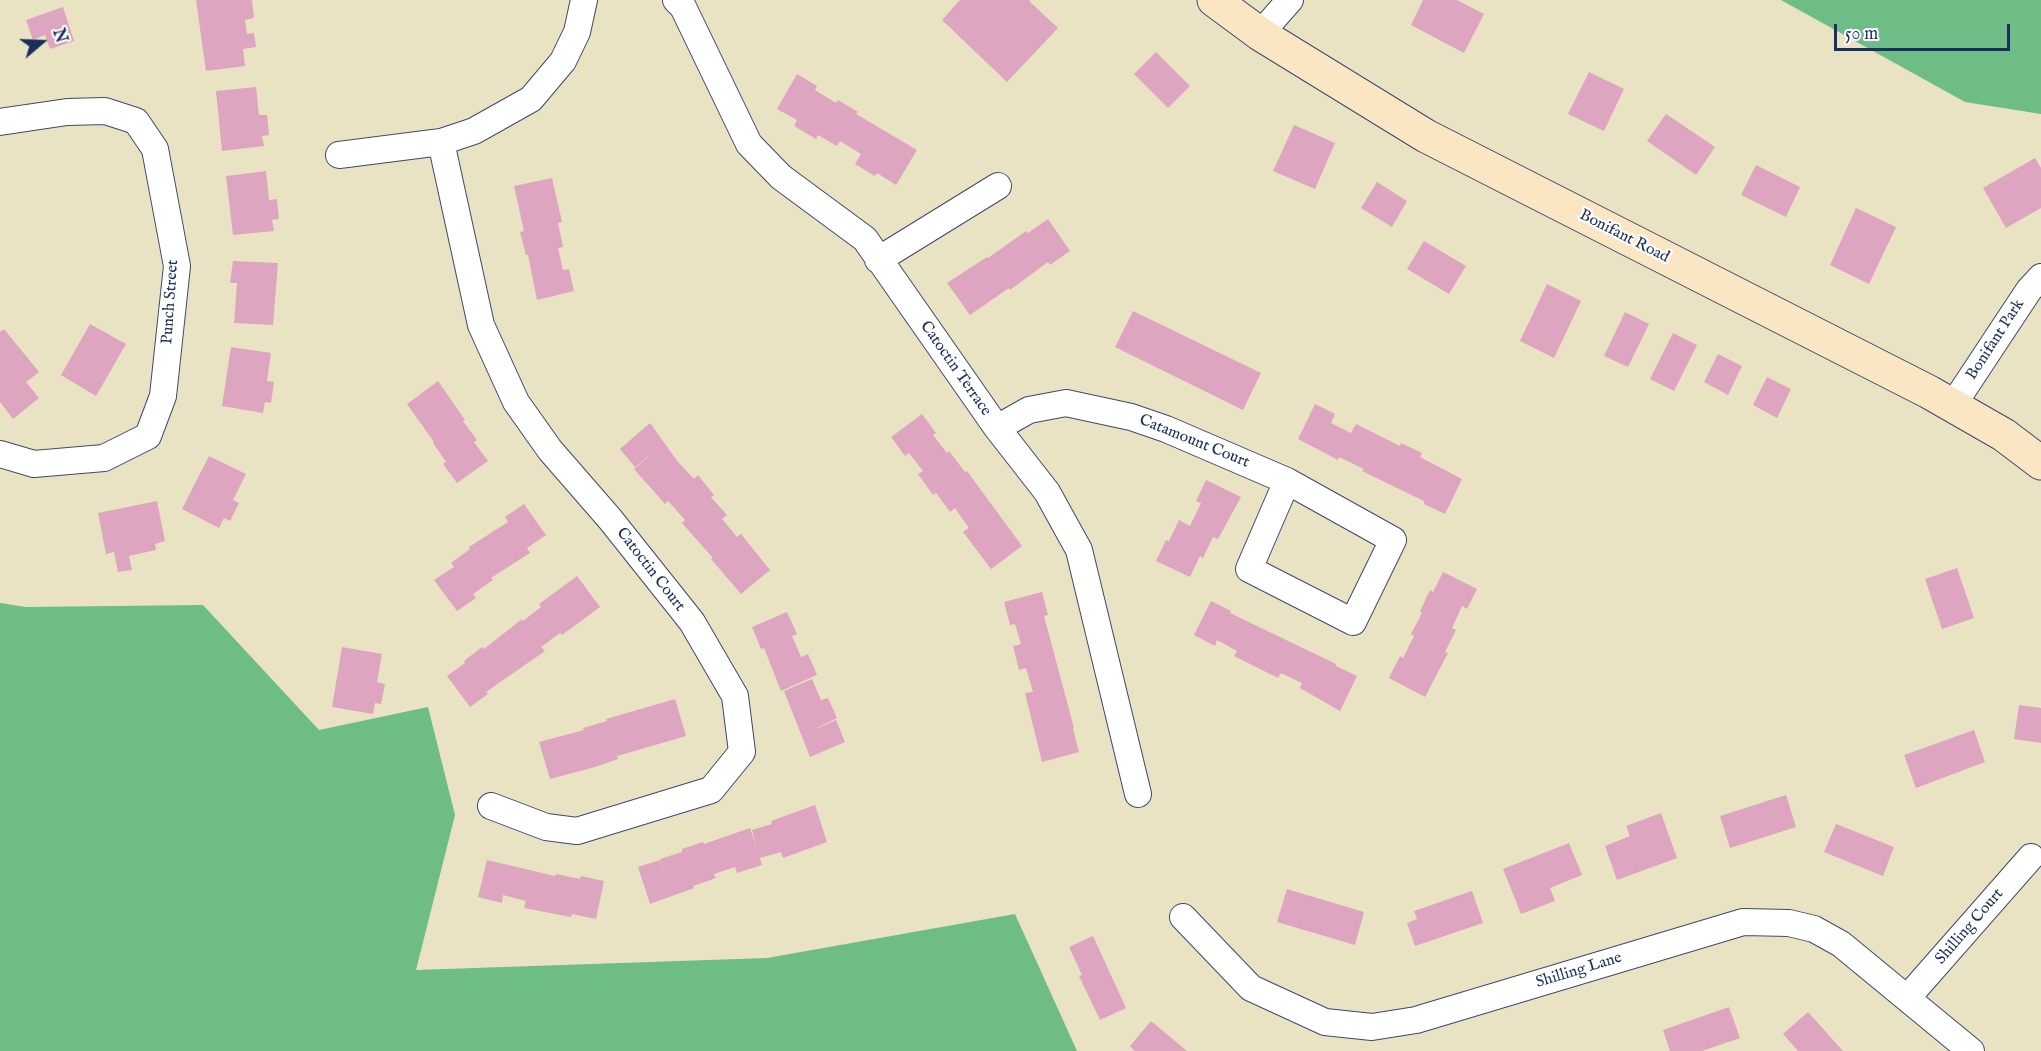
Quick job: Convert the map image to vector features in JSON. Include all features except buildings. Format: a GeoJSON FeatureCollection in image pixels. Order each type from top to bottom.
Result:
{"type":"FeatureCollection","features":[{"type":"Feature","properties":{"kind":"main road","name":"Bonifant Road"},"geometry":{"type":"LineString","coordinates":[[1214,0],[1260,34],[1426,136],[1953,405],[2004,435],[2041,464]]}},
{"type":"Feature","properties":{"kind":"street"},"geometry":{"type":"LineString","coordinates":[[339,155],[441,142],[474,131],[531,99],[563,61],[577,32],[584,0]]}},
{"type":"Feature","properties":{"kind":"street","name":"Catoctin Terrace"},"geometry":{"type":"LineString","coordinates":[[676,0],[683,7],[749,144],[781,177],[865,239],[998,428],[1047,492],[1079,550],[1138,794]]}},
{"type":"Feature","properties":{"kind":"street"},"geometry":{"type":"LineString","coordinates":[[1260,34],[1290,0]]}},
{"type":"Feature","properties":{"kind":"street","name":"Punch Street"},"geometry":{"type":"LineString","coordinates":[[0,122],[67,112],[105,111],[136,121],[155,149],[177,266],[163,396],[148,436],[104,458],[34,465],[0,454]]}},
{"type":"Feature","properties":{"kind":"street","name":"Catoctin Court"},"geometry":{"type":"LineString","coordinates":[[441,142],[481,325],[516,402],[550,450],[610,519],[692,622],[735,696],[742,752],[711,790],[577,831],[546,827],[491,806]]}},
{"type":"Feature","properties":{"kind":"street"},"geometry":{"type":"LineString","coordinates":[[878,260],[998,186]]}},
{"type":"Feature","properties":{"kind":"street","name":"Bonifant Park"},"geometry":{"type":"LineString","coordinates":[[1953,405],[2029,290],[2041,277]]}},
{"type":"Feature","properties":{"kind":"street","name":"Catamount Court"},"geometry":{"type":"LineString","coordinates":[[998,428],[1029,410],[1066,403],[1131,417],[1166,429],[1287,481],[1393,540],[1353,622],[1249,568],[1287,481]]}},
{"type":"Feature","properties":{"kind":"street","name":"Shilling Court"},"geometry":{"type":"LineString","coordinates":[[1908,997],[2031,857]]}},
{"type":"Feature","properties":{"kind":"street","name":"Shilling Lane"},"geometry":{"type":"LineString","coordinates":[[1183,917],[1251,988],[1325,1022],[1372,1027],[1416,1020],[1743,922],[1790,923],[1814,929],[1841,944],[1971,1051]]}},
{"type":"Feature","properties":{"kind":"green space"},"geometry":{"type":"Polygon","coordinates":[[[1781,0],[2041,0],[2041,114],[1965,102],[1781,0]]]}},
{"type":"Feature","properties":{"kind":"green space"},"geometry":{"type":"Polygon","coordinates":[[[0,603],[26,607],[203,605],[319,730],[428,707],[455,815],[416,970],[767,958],[1015,914],[1077,1051],[0,1051],[0,603]]]}}]}
